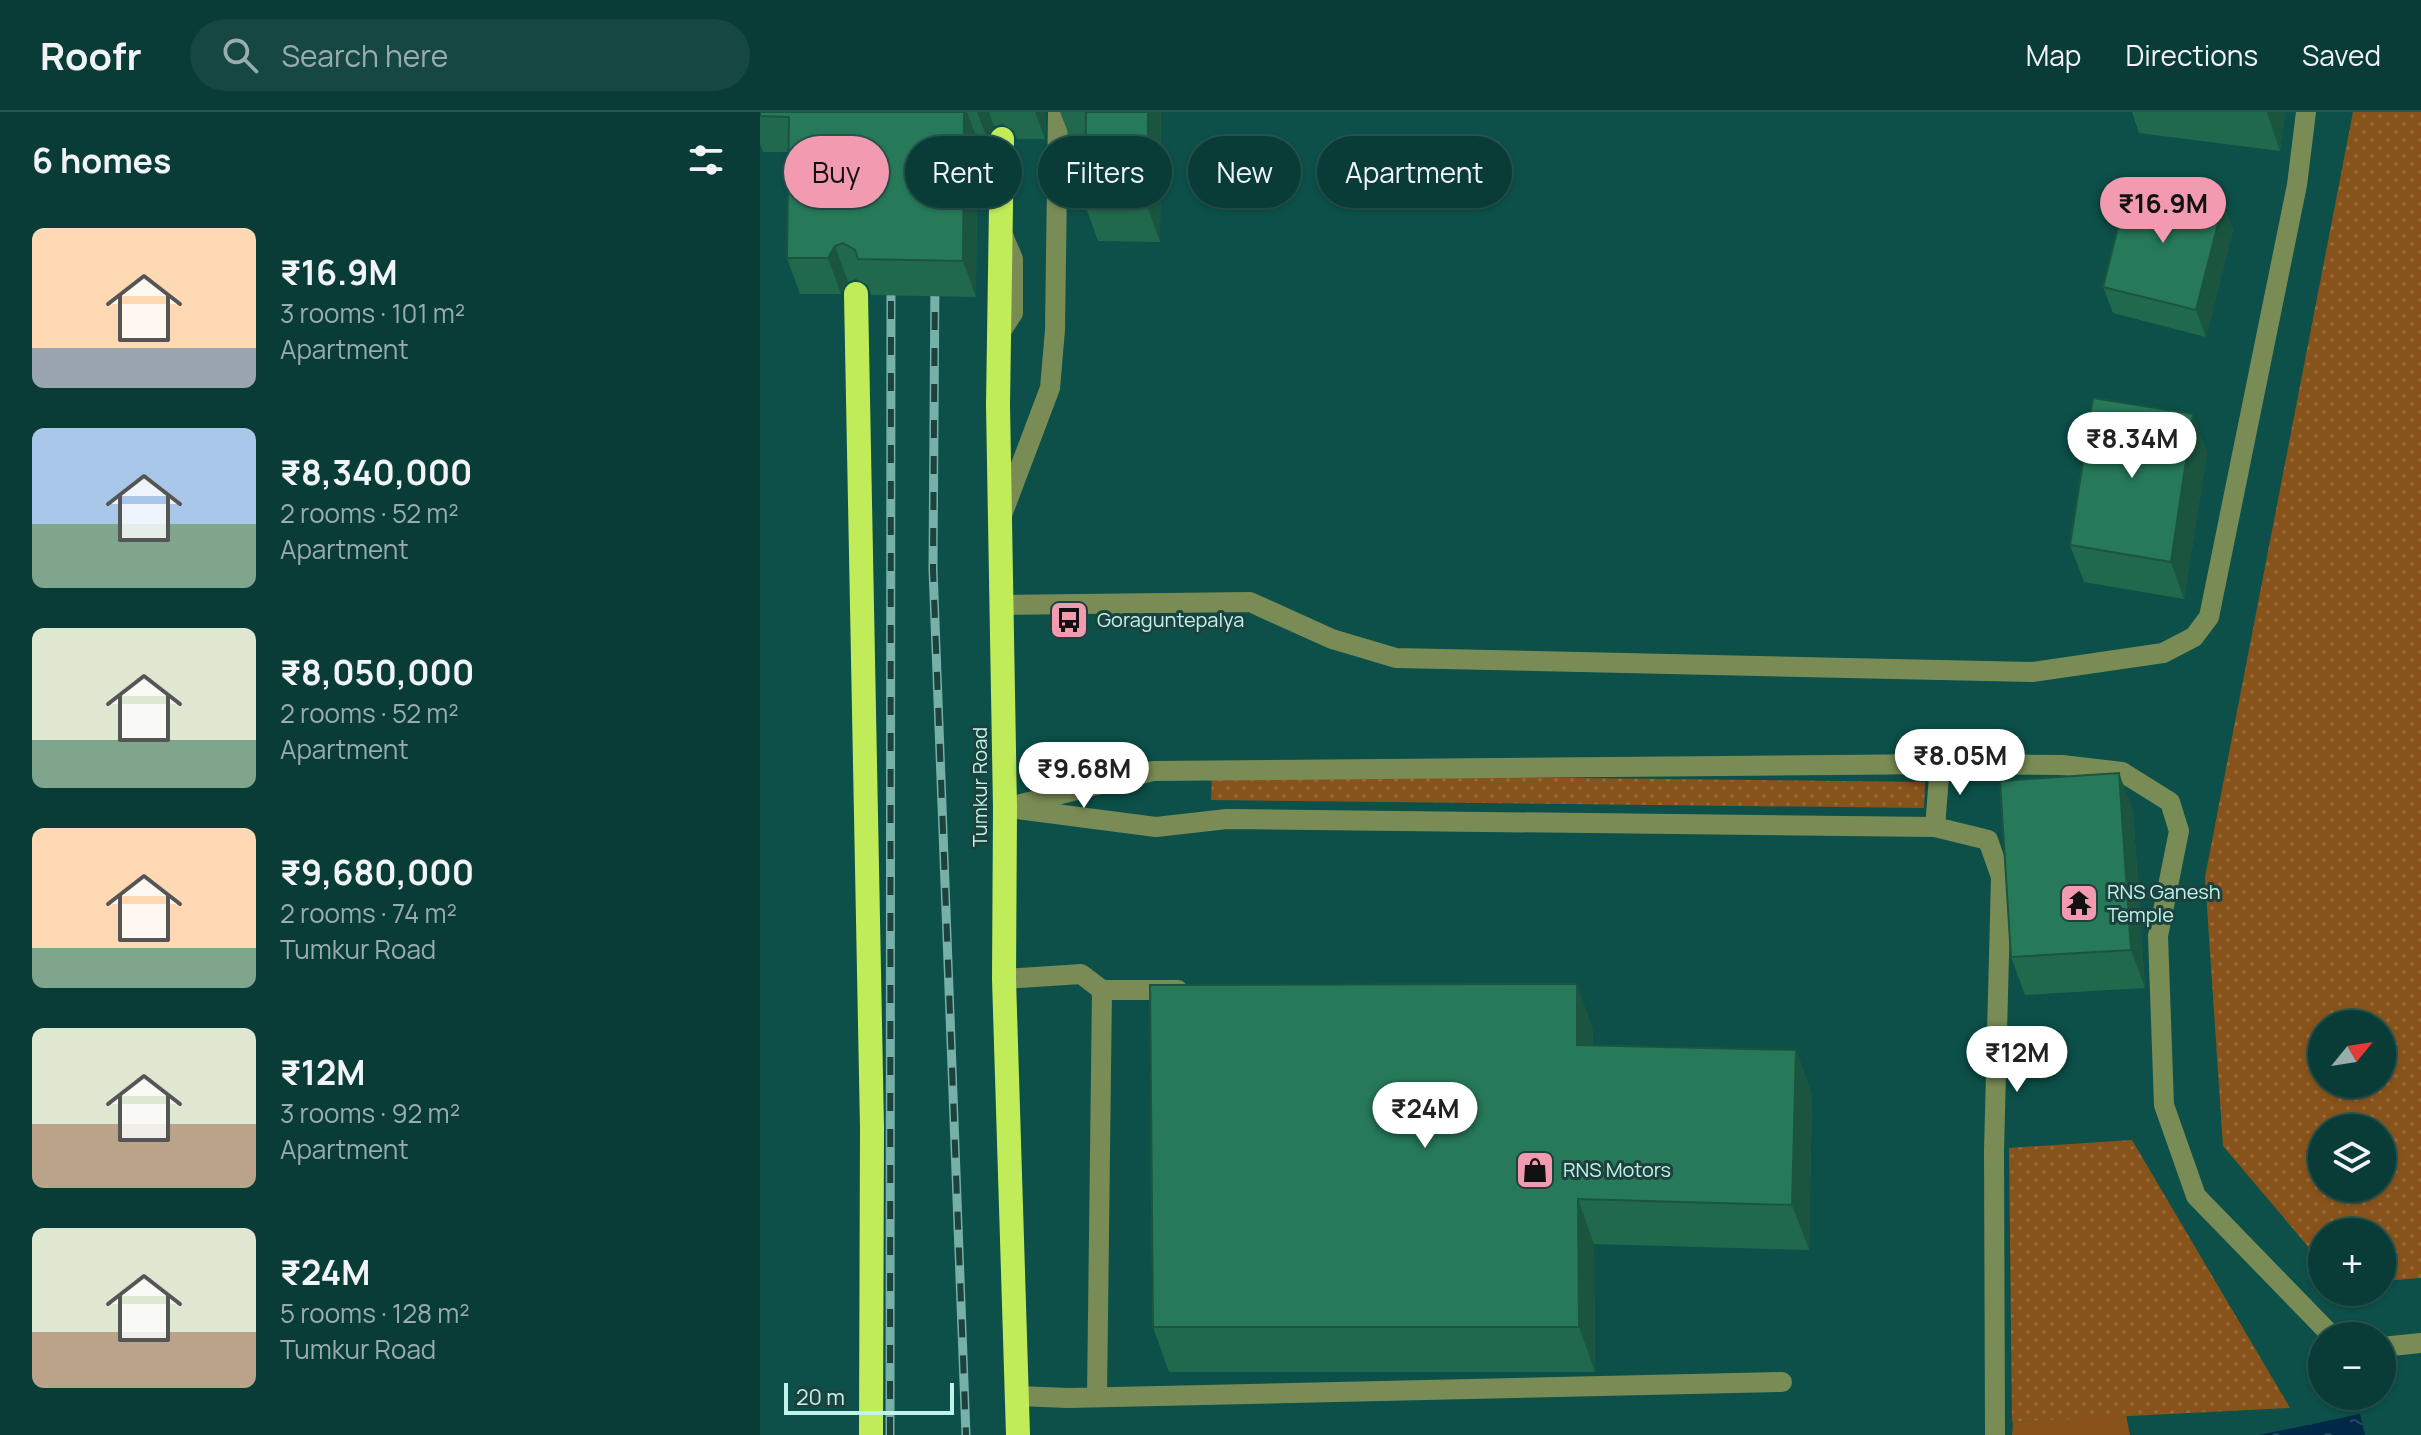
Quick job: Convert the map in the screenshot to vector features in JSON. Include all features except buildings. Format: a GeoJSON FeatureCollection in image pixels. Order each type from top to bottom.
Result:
{"type":"FeatureCollection","features":[{"type":"Feature","properties":{"kind":"highway","name":"Tumkur Road"},"geometry":{"type":"LineString","coordinates":[[1000,208],[1004,979],[1018,1435]]}},
{"type":"Feature","properties":{"kind":"highway"},"geometry":{"type":"LineString","coordinates":[[856,294],[872,1128],[871,1435]]}},
{"type":"Feature","properties":{"kind":"street"},"geometry":{"type":"LineString","coordinates":[[1001,518],[1050,388],[1055,330],[1058,112]]}},
{"type":"Feature","properties":{"kind":"street"},"geometry":{"type":"LineString","coordinates":[[1002,605],[1250,602],[1332,639],[1396,658],[2032,672],[2163,653],[2194,637],[2209,617],[2297,185],[2306,112]]}},
{"type":"Feature","properties":{"kind":"street"},"geometry":{"type":"LineString","coordinates":[[1005,808],[1153,771],[1940,764],[2062,765],[2122,772],[2170,802],[2179,831],[2158,936],[2164,1105],[2196,1196],[2318,1322]]}},
{"type":"Feature","properties":{"kind":"street"},"geometry":{"type":"LineString","coordinates":[[1935,827],[1940,764]]}},
{"type":"Feature","properties":{"kind":"street"},"geometry":{"type":"LineString","coordinates":[[1005,808],[1156,827],[1227,819],[1935,827],[1988,840],[2001,877],[1994,1151],[1995,1435]]}},
{"type":"Feature","properties":{"kind":"street"},"geometry":{"type":"LineString","coordinates":[[1004,979],[1081,974],[1102,990],[1194,990]]}},
{"type":"Feature","properties":{"kind":"street"},"geometry":{"type":"LineString","coordinates":[[1097,1397],[1102,990]]}},
{"type":"Feature","properties":{"kind":"street"},"geometry":{"type":"LineString","coordinates":[[2396,1346],[2421,1343]]}},
{"type":"Feature","properties":{"kind":"street"},"geometry":{"type":"LineString","coordinates":[[1018,1396],[1097,1397],[1782,1382]]}},
{"type":"Feature","properties":{"kind":"shaded area"},"geometry":{"type":"Polygon","coordinates":[[[2353,112],[2421,112],[2421,1278],[2396,1280],[2396,1218],[2308,1218],[2308,1246],[2223,1146],[2205,877],[2353,112]]]}},
{"type":"Feature","properties":{"kind":"shaded area"},"geometry":{"type":"Polygon","coordinates":[[[1212,774],[1925,782],[1924,808],[1211,800],[1212,774]]]}},
{"type":"Feature","properties":{"kind":"shaded area"},"geometry":{"type":"Polygon","coordinates":[[[2132,1140],[2290,1408],[2012,1422],[2009,1148],[2132,1140]]]}},
{"type":"Feature","properties":{"kind":"shaded area"},"geometry":{"type":"Polygon","coordinates":[[[2126,1415],[2130,1435],[2012,1435],[2013,1422],[2126,1415]]]}},
{"type":"Feature","properties":{"kind":"water"},"geometry":{"type":"Polygon","coordinates":[[[2360,1414],[2365,1435],[2259,1435],[2360,1414]]]}},
{"type":"Feature","properties":{"kind":"railway"},"geometry":{"type":"LineString","coordinates":[[890,1435],[891,271]]}},
{"type":"Feature","properties":{"kind":"railway"},"geometry":{"type":"LineString","coordinates":[[935,276],[933,569],[966,1435]]}},
{"type":"Feature","properties":{"kind":"place","name":"Goraguntepalya"},"geometry":{"type":"Point","coordinates":[1069,620]}},
{"type":"Feature","properties":{"kind":"place","name":"RNS Ganesh Temple"},"geometry":{"type":"Point","coordinates":[2079,903]}},
{"type":"Feature","properties":{"kind":"place","name":"RNS Motors"},"geometry":{"type":"Point","coordinates":[1535,1170]}}]}
